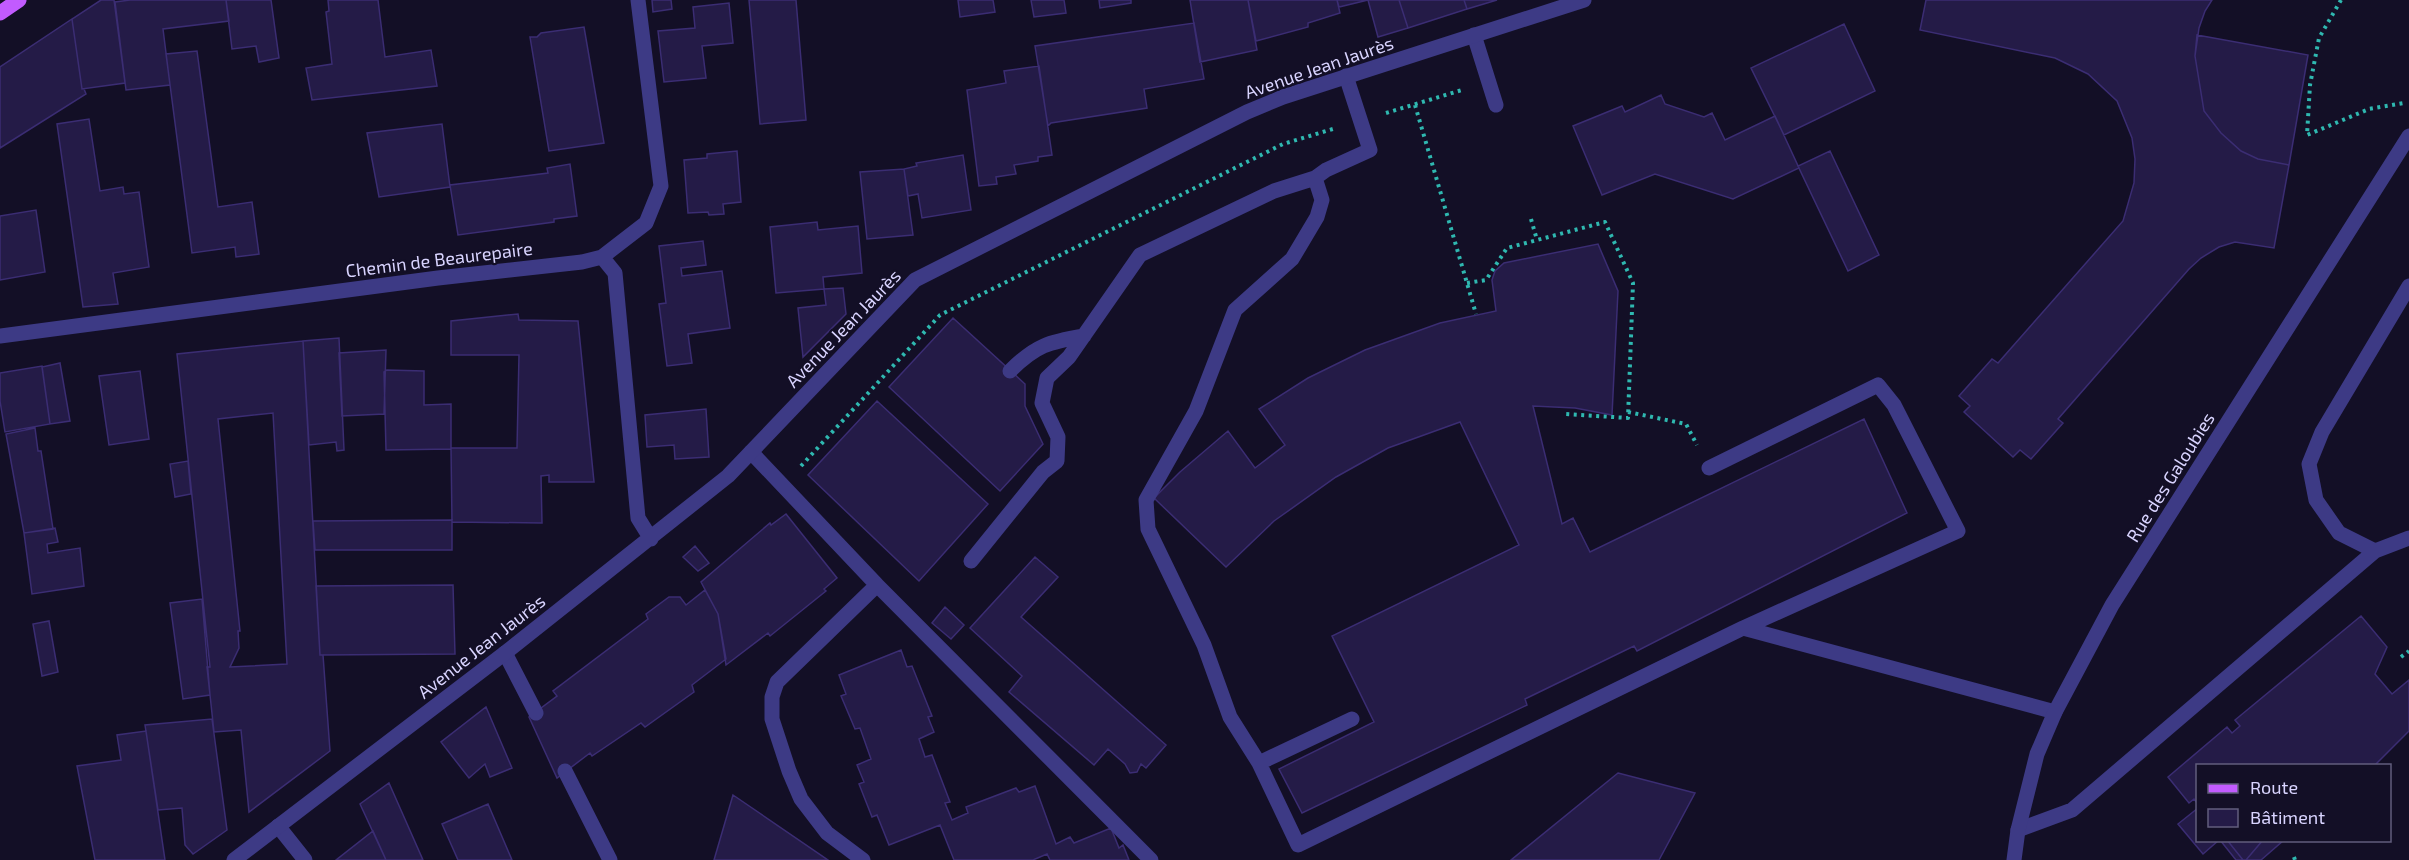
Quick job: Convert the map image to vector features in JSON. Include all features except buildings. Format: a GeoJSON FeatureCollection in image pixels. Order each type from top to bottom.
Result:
{"type":"FeatureCollection","features":[{"type":"Feature","properties":{"kind":"main road"},"geometry":{"type":"LineString","coordinates":[[0,13],[20,0]]}},
{"type":"Feature","properties":{"kind":"street","name":"Chemin de Beaurepaire"},"geometry":{"type":"LineString","coordinates":[[3,336],[438,278],[582,262],[602,257],[646,223],[661,186],[638,0]]}},
{"type":"Feature","properties":{"kind":"street","name":"Avenue Jean Jaurès"},"geometry":{"type":"LineString","coordinates":[[234,860],[505,653],[728,476],[915,280],[1247,112],[1346,76],[1584,0]]}},
{"type":"Feature","properties":{"kind":"street"},"geometry":{"type":"LineString","coordinates":[[1474,35],[1496,105]]}},
{"type":"Feature","properties":{"kind":"street"},"geometry":{"type":"LineString","coordinates":[[971,561],[1043,472],[1057,461],[1058,437],[1042,403],[1047,378],[1069,357],[1140,255],[1274,190],[1315,178],[1326,170],[1370,150],[1346,76]]}},
{"type":"Feature","properties":{"kind":"street","name":"Rue des Galoubies"},"geometry":{"type":"LineString","coordinates":[[2014,860],[2018,830],[2037,754],[2055,712],[2112,605],[2409,136]]}},
{"type":"Feature","properties":{"kind":"street"},"geometry":{"type":"LineString","coordinates":[[1315,178],[1322,200],[1317,217],[1292,259],[1235,310],[1196,411],[1146,500],[1148,529],[1204,645],[1230,717],[1259,763],[1298,845],[1743,628],[1958,531],[1894,405],[1878,385],[1709,468]]}},
{"type":"Feature","properties":{"kind":"street"},"geometry":{"type":"LineString","coordinates":[[602,257],[615,273],[638,518],[651,539]]}},
{"type":"Feature","properties":{"kind":"street"},"geometry":{"type":"LineString","coordinates":[[2375,551],[2339,533],[2316,500],[2309,464],[2322,432],[2409,286]]}},
{"type":"Feature","properties":{"kind":"street"},"geometry":{"type":"LineString","coordinates":[[1011,371],[1025,356],[1047,343],[1084,336]]}},
{"type":"Feature","properties":{"kind":"street"},"geometry":{"type":"LineString","coordinates":[[751,452],[878,585],[1151,860]]}},
{"type":"Feature","properties":{"kind":"street"},"geometry":{"type":"LineString","coordinates":[[2018,830],[2072,810],[2375,551],[2409,538]]}},
{"type":"Feature","properties":{"kind":"street"},"geometry":{"type":"LineString","coordinates":[[863,860],[827,833],[801,799],[772,719],[772,697],[777,682],[878,585]]}},
{"type":"Feature","properties":{"kind":"street"},"geometry":{"type":"LineString","coordinates":[[1743,628],[2055,712]]}},
{"type":"Feature","properties":{"kind":"street"},"geometry":{"type":"LineString","coordinates":[[505,653],[536,713]]}},
{"type":"Feature","properties":{"kind":"street"},"geometry":{"type":"LineString","coordinates":[[1259,763],[1352,719]]}},
{"type":"Feature","properties":{"kind":"street"},"geometry":{"type":"LineString","coordinates":[[565,771],[610,860]]}},
{"type":"Feature","properties":{"kind":"street"},"geometry":{"type":"LineString","coordinates":[[278,826],[305,860]]}},
{"type":"Feature","properties":{"kind":"path"},"geometry":{"type":"LineString","coordinates":[[2341,0],[2319,38],[2310,85],[2307,135],[2369,110],[2404,103]]}},
{"type":"Feature","properties":{"kind":"path"},"geometry":{"type":"LineString","coordinates":[[804,463],[940,315],[1283,144],[1488,81]]}},
{"type":"Feature","properties":{"kind":"path"},"geometry":{"type":"LineString","coordinates":[[1415,105],[1476,314]]}},
{"type":"Feature","properties":{"kind":"path"},"geometry":{"type":"LineString","coordinates":[[1531,219],[1537,240]]}},
{"type":"Feature","properties":{"kind":"path"},"geometry":{"type":"LineString","coordinates":[[1467,283],[1486,280],[1507,248],[1605,222],[1633,283],[1628,418],[1566,414]]}},
{"type":"Feature","properties":{"kind":"path"},"geometry":{"type":"LineString","coordinates":[[1628,412],[1686,424],[1709,468]]}},
{"type":"Feature","properties":{"kind":"path"},"geometry":{"type":"LineString","coordinates":[[2401,657],[2409,651]]}}]}
